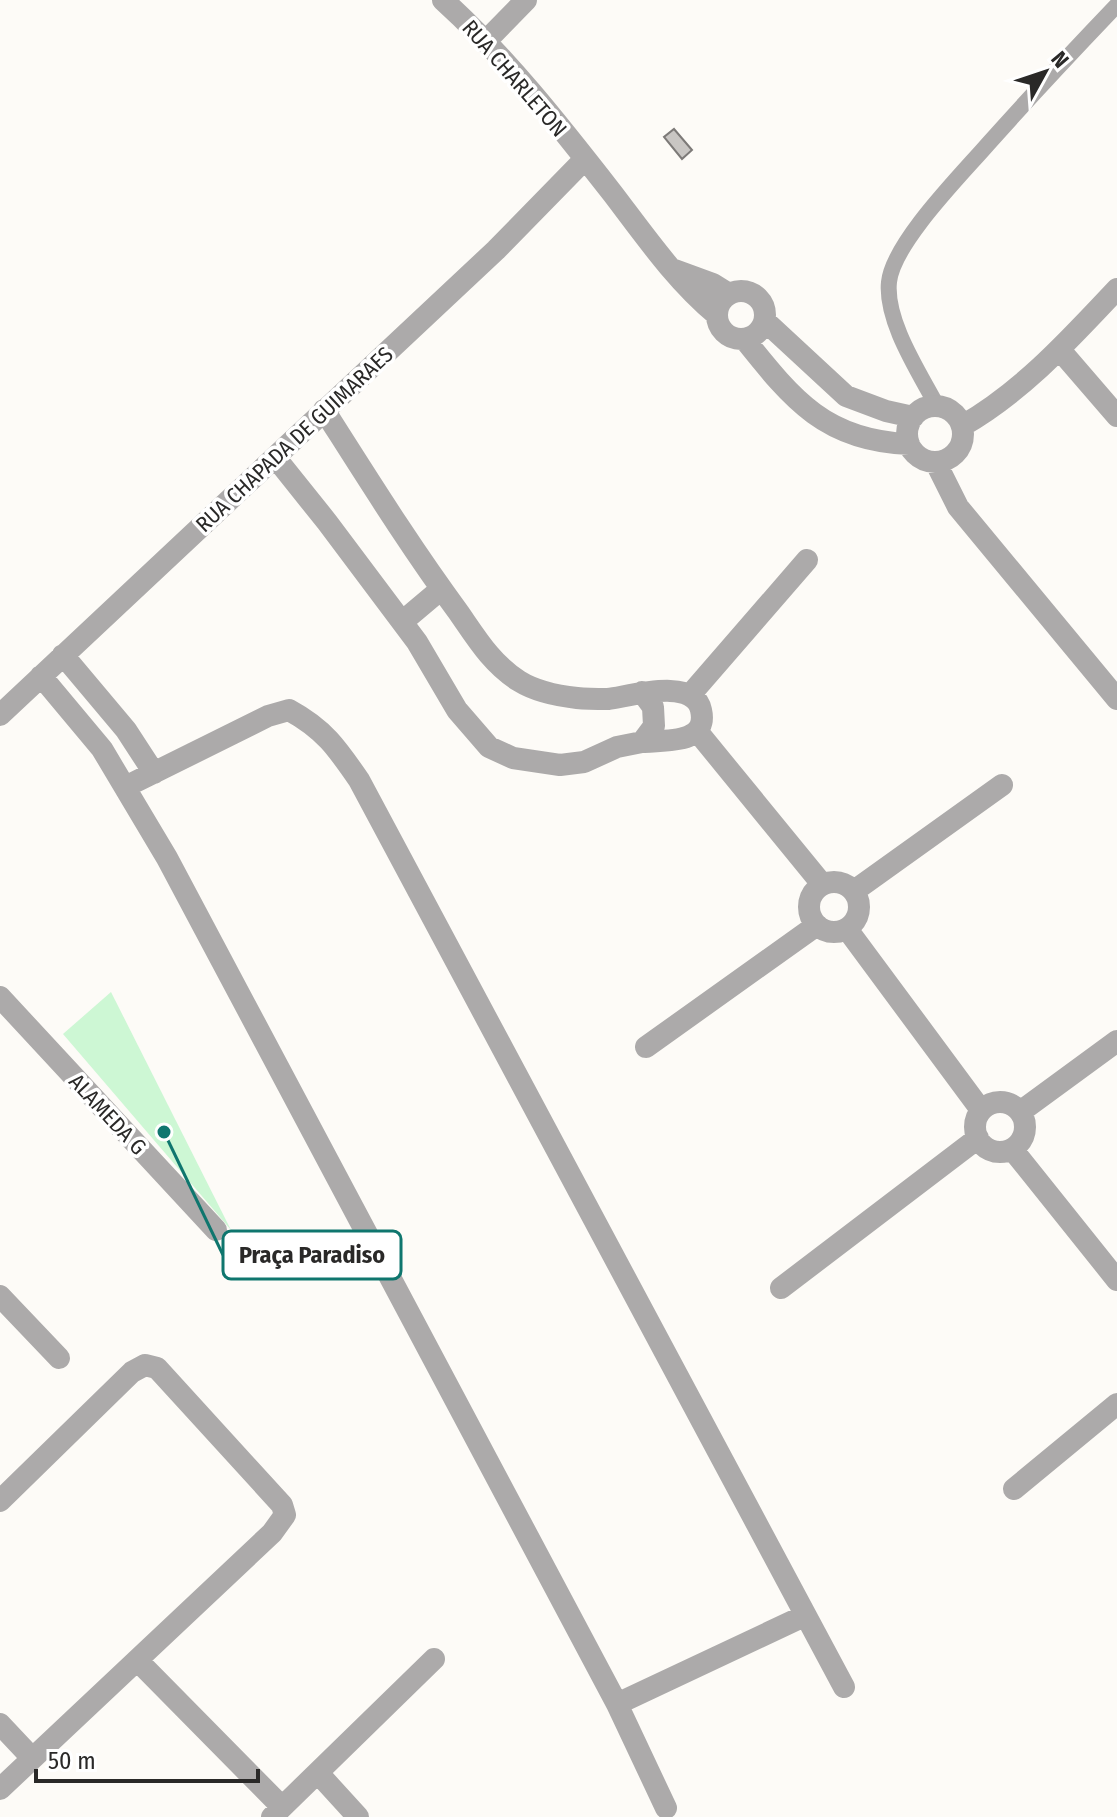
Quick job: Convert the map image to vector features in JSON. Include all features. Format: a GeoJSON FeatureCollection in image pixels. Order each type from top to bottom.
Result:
{"type":"FeatureCollection","features":[{"type":"Feature","properties":{"kind":"street","name":"RUA CHARLETON"},"geometry":{"type":"LineString","coordinates":[[443,0],[487,40],[671,269],[717,315]]}},
{"type":"Feature","properties":{"kind":"street"},"geometry":{"type":"LineString","coordinates":[[487,40],[526,0]]}},
{"type":"Feature","properties":{"kind":"street","name":"RUA CHAPADA DE GUIMARAES"},"geometry":{"type":"LineString","coordinates":[[0,715],[496,250],[585,159]]}},
{"type":"Feature","properties":{"kind":"street"},"geometry":{"type":"LineString","coordinates":[[671,269],[713,284],[729,294]]}},
{"type":"Feature","properties":{"kind":"street"},"geometry":{"type":"LineString","coordinates":[[962,426],[1013,392],[1060,350],[1117,289]]}},
{"type":"Feature","properties":{"kind":"street"},"geometry":{"type":"LineString","coordinates":[[745,340],[758,333],[765,321],[764,307],[756,296],[743,291],[729,294],[720,303],[718,322],[725,334],[745,340],[812,415],[862,438],[909,444]]}},
{"type":"Feature","properties":{"kind":"street"},"geometry":{"type":"LineString","coordinates":[[765,321],[846,396],[913,417]]}},
{"type":"Feature","properties":{"kind":"street"},"geometry":{"type":"LineString","coordinates":[[1060,350],[1117,416]]}},
{"type":"Feature","properties":{"kind":"street"},"geometry":{"type":"LineString","coordinates":[[937,406],[952,412],[962,426],[963,443],[958,451],[936,463],[920,458],[909,444],[908,425],[920,411],[937,406]]}},
{"type":"Feature","properties":{"kind":"street"},"geometry":{"type":"LineString","coordinates":[[275,457],[417,642],[457,710],[489,747],[513,758],[560,765],[584,762],[617,747],[642,742],[679,741],[697,731],[702,721],[701,710],[697,700],[690,695],[673,691],[642,692],[607,699],[577,698],[520,682],[492,660],[440,590],[324,410]]}},
{"type":"Feature","properties":{"kind":"street"},"geometry":{"type":"LineString","coordinates":[[936,463],[945,484],[966,516],[1117,699]]}},
{"type":"Feature","properties":{"kind":"street"},"geometry":{"type":"LineString","coordinates":[[690,695],[807,560]]}},
{"type":"Feature","properties":{"kind":"street"},"geometry":{"type":"LineString","coordinates":[[402,622],[440,590]]}},
{"type":"Feature","properties":{"kind":"street"},"geometry":{"type":"LineString","coordinates":[[63,655],[126,730],[154,773]]}},
{"type":"Feature","properties":{"kind":"street"},"geometry":{"type":"LineString","coordinates":[[41,676],[102,749],[167,858],[617,1704],[666,1808]]}},
{"type":"Feature","properties":{"kind":"street"},"geometry":{"type":"LineString","coordinates":[[642,692],[653,707],[654,726],[642,742]]}},
{"type":"Feature","properties":{"kind":"street"},"geometry":{"type":"LineString","coordinates":[[125,787],[268,716],[289,710],[313,722],[335,746],[359,780],[844,1687]]}},
{"type":"Feature","properties":{"kind":"street"},"geometry":{"type":"LineString","coordinates":[[697,731],[822,884]]}},
{"type":"Feature","properties":{"kind":"street"},"geometry":{"type":"LineString","coordinates":[[854,891],[1002,785]]}},
{"type":"Feature","properties":{"kind":"street"},"geometry":{"type":"LineString","coordinates":[[840,882],[854,891],[859,901],[859,912],[847,929],[837,932],[817,925],[809,908],[811,898],[822,884],[840,882]]}},
{"type":"Feature","properties":{"kind":"street"},"geometry":{"type":"LineString","coordinates":[[646,1047],[817,925]]}},
{"type":"Feature","properties":{"kind":"street"},"geometry":{"type":"LineString","coordinates":[[847,929],[981,1110]]}},
{"type":"Feature","properties":{"kind":"street","name":"ALAMEDA G"},"geometry":{"type":"LineString","coordinates":[[0,997],[216,1230]]}},
{"type":"Feature","properties":{"kind":"street"},"geometry":{"type":"LineString","coordinates":[[1020,1112],[1117,1041]]}},
{"type":"Feature","properties":{"kind":"street"},"geometry":{"type":"LineString","coordinates":[[997,1103],[1014,1106],[1020,1112],[1025,1132],[1012,1149],[992,1151],[978,1138],[977,1119],[981,1110],[997,1103]]}},
{"type":"Feature","properties":{"kind":"street"},"geometry":{"type":"LineString","coordinates":[[781,1288],[978,1138]]}},
{"type":"Feature","properties":{"kind":"street"},"geometry":{"type":"LineString","coordinates":[[1012,1149],[1117,1280]]}},
{"type":"Feature","properties":{"kind":"street"},"geometry":{"type":"LineString","coordinates":[[0,1296],[59,1358]]}},
{"type":"Feature","properties":{"kind":"street"},"geometry":{"type":"LineString","coordinates":[[0,1501],[132,1372],[145,1365],[157,1368],[282,1505],[285,1515],[272,1533],[0,1789]]}},
{"type":"Feature","properties":{"kind":"street"},"geometry":{"type":"LineString","coordinates":[[1014,1489],[1117,1404]]}},
{"type":"Feature","properties":{"kind":"street"},"geometry":{"type":"LineString","coordinates":[[617,1704],[804,1616]]}},
{"type":"Feature","properties":{"kind":"street"},"geometry":{"type":"LineString","coordinates":[[137,1660],[277,1812],[434,1659]]}},
{"type":"Feature","properties":{"kind":"street"},"geometry":{"type":"LineString","coordinates":[[0,1724],[32,1758]]}},
{"type":"Feature","properties":{"kind":"street"},"geometry":{"type":"LineString","coordinates":[[318,1773],[358,1817]]}},
{"type":"Feature","properties":{"kind":"lane"},"geometry":{"type":"LineString","coordinates":[[937,406],[893,315],[889,281],[899,254],[937,201],[1117,5]]}},
{"type":"Feature","properties":{"kind":"green space"},"geometry":{"type":"Polygon","coordinates":[[[111,992],[231,1230],[63,1034],[111,992]]]}},
{"type":"Feature","properties":{"kind":"building"},"geometry":{"type":"Polygon","coordinates":[[[674,129],[692,150],[682,159],[664,137],[674,129]]]}},
{"type":"Feature","properties":{"kind":"place","name":"Praça Paradiso"},"geometry":{"type":"Point","coordinates":[164,1132]}}]}
